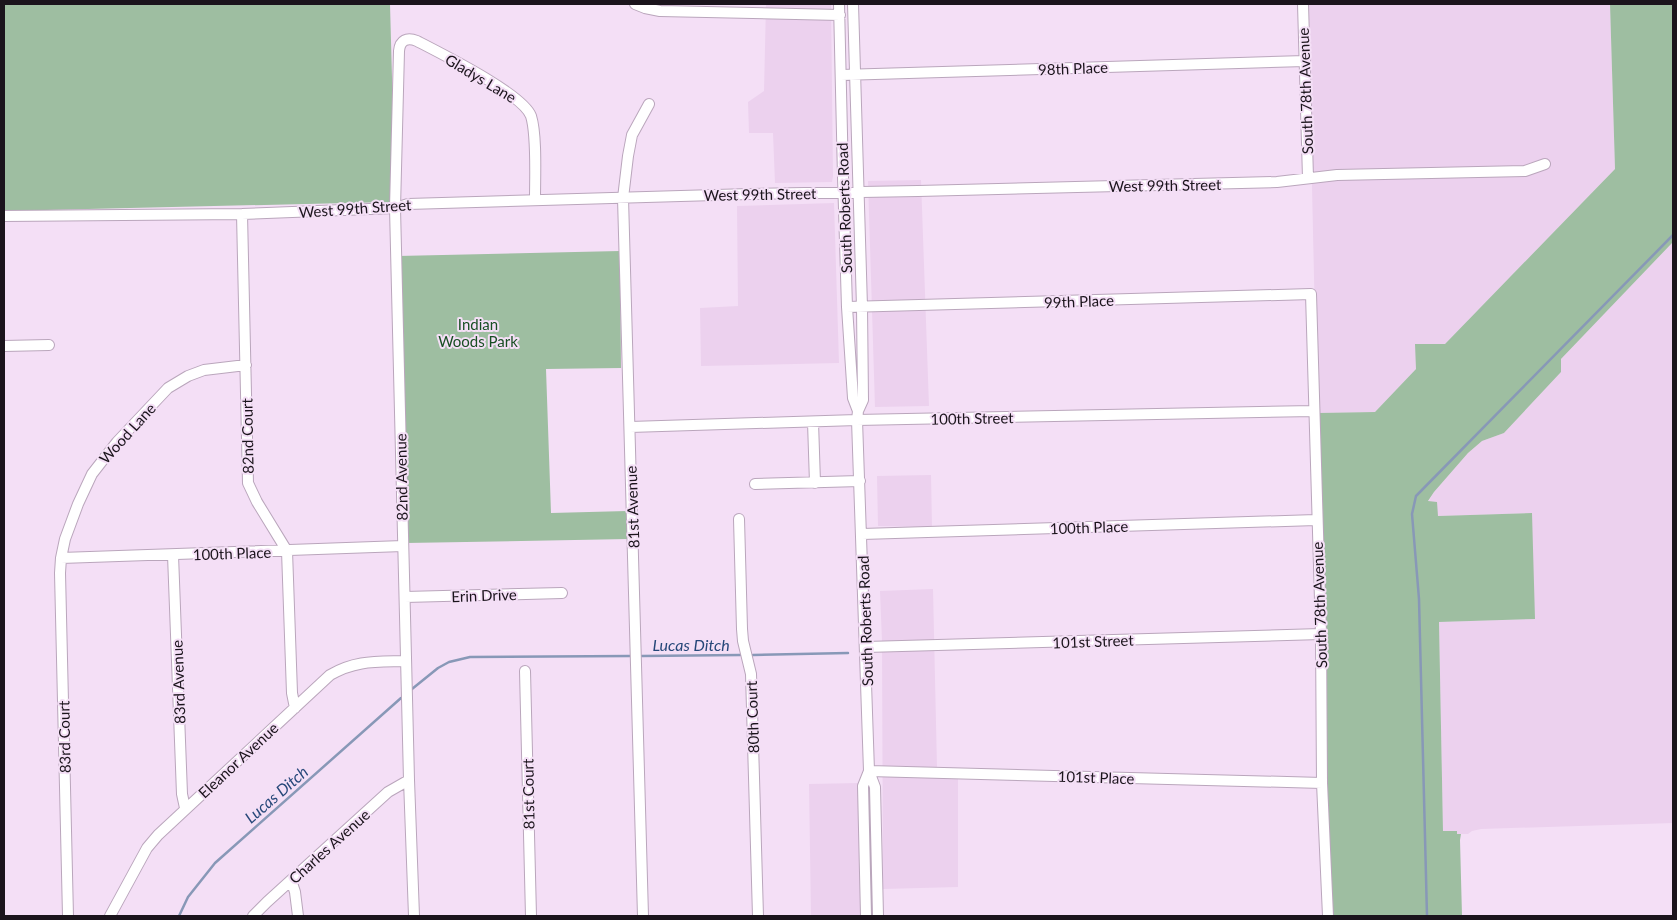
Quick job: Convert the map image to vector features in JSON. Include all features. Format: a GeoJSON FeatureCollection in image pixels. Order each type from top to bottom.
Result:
{"type":"FeatureCollection","features":[{"type":"Feature","properties":{"kind":"street"},"geometry":{"type":"LineString","coordinates":[[635,4],[652,10],[694,8],[840,15]]}},
{"type":"Feature","properties":{"kind":"street","name":"South Roberts Road"},"geometry":{"type":"LineString","coordinates":[[839,4],[847,307],[853,398],[858,415],[869,771],[875,788],[878,916]]}},
{"type":"Feature","properties":{"kind":"street","name":"South Roberts Road"},"geometry":{"type":"LineString","coordinates":[[853,4],[862,307],[863,400],[858,415]]}},
{"type":"Feature","properties":{"kind":"street","name":"South 78th Avenue"},"geometry":{"type":"LineString","coordinates":[[1302,4],[1308,178]]}},
{"type":"Feature","properties":{"kind":"street","name":"Gladys Lane"},"geometry":{"type":"LineString","coordinates":[[404,40],[409,38],[417,40],[511,94],[527,108],[533,129],[535,199]]}},
{"type":"Feature","properties":{"kind":"street","name":"82nd Avenue"},"geometry":{"type":"LineString","coordinates":[[404,40],[399,51],[395,208],[414,916]]}},
{"type":"Feature","properties":{"kind":"street","name":"98th Place"},"geometry":{"type":"LineString","coordinates":[[841,75],[1304,61]]}},
{"type":"Feature","properties":{"kind":"street","name":"81st Avenue"},"geometry":{"type":"LineString","coordinates":[[643,916],[623,198],[632,135],[649,104]]}},
{"type":"Feature","properties":{"kind":"street","name":"West 99th Street"},"geometry":{"type":"LineString","coordinates":[[4,216],[242,214],[395,208],[408,204],[535,199],[1277,182],[1337,175],[1525,171],[1545,164]]}},
{"type":"Feature","properties":{"kind":"street","name":"82nd Court"},"geometry":{"type":"LineString","coordinates":[[242,214],[248,483],[257,502],[287,551],[292,693],[295,708]]}},
{"type":"Feature","properties":{"kind":"street","name":"South 78th Avenue"},"geometry":{"type":"LineString","coordinates":[[1311,294],[1322,783],[1328,916]]}},
{"type":"Feature","properties":{"kind":"street","name":"99th Place"},"geometry":{"type":"LineString","coordinates":[[847,307],[1311,294]]}},
{"type":"Feature","properties":{"kind":"street"},"geometry":{"type":"LineString","coordinates":[[4,346],[49,345]]}},
{"type":"Feature","properties":{"kind":"street","name":"Wood Lane"},"geometry":{"type":"LineString","coordinates":[[61,558],[65,539],[92,474],[117,442],[168,388],[188,376],[204,370],[246,366]]}},
{"type":"Feature","properties":{"kind":"street","name":"100th Street"},"geometry":{"type":"LineString","coordinates":[[630,427],[813,422],[858,415],[1314,411]]}},
{"type":"Feature","properties":{"kind":"street"},"geometry":{"type":"LineString","coordinates":[[813,422],[815,483]]}},
{"type":"Feature","properties":{"kind":"street"},"geometry":{"type":"LineString","coordinates":[[755,484],[860,481]]}},
{"type":"Feature","properties":{"kind":"street","name":"80th Court"},"geometry":{"type":"LineString","coordinates":[[739,519],[742,635],[751,674],[758,916]]}},
{"type":"Feature","properties":{"kind":"street","name":"100th Place"},"geometry":{"type":"LineString","coordinates":[[862,534],[1316,520]]}},
{"type":"Feature","properties":{"kind":"street","name":"100th Place"},"geometry":{"type":"LineString","coordinates":[[61,558],[403,546]]}},
{"type":"Feature","properties":{"kind":"street","name":"83rd Avenue"},"geometry":{"type":"LineString","coordinates":[[173,555],[182,794],[185,808]]}},
{"type":"Feature","properties":{"kind":"street","name":"83rd Court"},"geometry":{"type":"LineString","coordinates":[[61,558],[68,916]]}},
{"type":"Feature","properties":{"kind":"street","name":"Erin Drive"},"geometry":{"type":"LineString","coordinates":[[405,598],[562,593]]}},
{"type":"Feature","properties":{"kind":"street","name":"101st Street"},"geometry":{"type":"LineString","coordinates":[[866,648],[1320,634]]}},
{"type":"Feature","properties":{"kind":"street","name":"Eleanor Avenue"},"geometry":{"type":"LineString","coordinates":[[110,916],[147,848],[158,835],[330,675],[344,667],[363,662],[406,661]]}},
{"type":"Feature","properties":{"kind":"street","name":"81st Court"},"geometry":{"type":"LineString","coordinates":[[525,671],[530,916]]}},
{"type":"Feature","properties":{"kind":"street","name":"South Roberts Road"},"geometry":{"type":"LineString","coordinates":[[866,916],[863,786],[869,771]]}},
{"type":"Feature","properties":{"kind":"street","name":"101st Place"},"geometry":{"type":"LineString","coordinates":[[869,771],[1322,783]]}},
{"type":"Feature","properties":{"kind":"street","name":"Charles Avenue"},"geometry":{"type":"LineString","coordinates":[[253,916],[388,792],[409,780]]}},
{"type":"Feature","properties":{"kind":"street"},"geometry":{"type":"LineString","coordinates":[[291,880],[295,892],[298,916]]}},
{"type":"Feature","properties":{"kind":"shaded area"},"geometry":{"type":"Polygon","coordinates":[[[766,4],[831,4],[832,182],[775,183],[773,133],[749,133],[748,102],[764,91],[766,4]]]}},
{"type":"Feature","properties":{"kind":"shaded area"},"geometry":{"type":"Polygon","coordinates":[[[1308,4],[1610,4],[1615,169],[1445,344],[1416,369],[1375,412],[1317,413],[1308,4]]]}},
{"type":"Feature","properties":{"kind":"shaded area"},"geometry":{"type":"Polygon","coordinates":[[[921,180],[929,406],[875,407],[868,181],[921,180]]]}},
{"type":"Feature","properties":{"kind":"shaded area"},"geometry":{"type":"Polygon","coordinates":[[[834,203],[839,363],[701,366],[700,308],[738,306],[737,206],[834,203]]]}},
{"type":"Feature","properties":{"kind":"shaded area"},"geometry":{"type":"Polygon","coordinates":[[[1673,242],[1673,823],[1481,829],[1468,834],[1457,834],[1457,831],[1443,831],[1439,622],[1534,619],[1531,513],[1438,516],[1428,502],[1434,492],[1468,453],[1482,441],[1504,433],[1561,372],[1561,359],[1673,242]]]}},
{"type":"Feature","properties":{"kind":"shaded area"},"geometry":{"type":"Polygon","coordinates":[[[931,475],[932,527],[878,526],[877,476],[931,475]]]}},
{"type":"Feature","properties":{"kind":"shaded area"},"geometry":{"type":"Polygon","coordinates":[[[933,589],[937,767],[958,768],[958,887],[883,889],[880,591],[933,589]]]}},
{"type":"Feature","properties":{"kind":"shaded area"},"geometry":{"type":"Polygon","coordinates":[[[859,783],[862,916],[811,916],[809,784],[859,783]]]}},
{"type":"Feature","properties":{"kind":"green space"},"geometry":{"type":"Polygon","coordinates":[[[4,4],[390,4],[395,188],[393,200],[390,202],[4,211],[4,4]]]}},
{"type":"Feature","properties":{"kind":"green space"},"geometry":{"type":"Polygon","coordinates":[[[1610,4],[1673,4],[1673,242],[1561,359],[1561,372],[1504,433],[1482,441],[1468,453],[1428,501],[1437,502],[1438,516],[1532,513],[1535,619],[1439,622],[1443,831],[1457,831],[1457,834],[1461,834],[1462,916],[1331,916],[1317,413],[1375,412],[1416,369],[1415,344],[1445,344],[1615,169],[1610,4]]]}},
{"type":"Feature","properties":{"kind":"green space","name":"Indian Woods Park"},"geometry":{"type":"Polygon","coordinates":[[[620,251],[621,368],[546,369],[551,513],[627,511],[628,539],[406,543],[398,256],[620,251]]]}},
{"type":"Feature","properties":{"kind":"waterway"},"geometry":{"type":"LineString","coordinates":[[1427,916],[1419,599],[1412,514],[1416,496],[1673,235]]}},
{"type":"Feature","properties":{"kind":"waterway","name":"Lucas Ditch"},"geometry":{"type":"LineString","coordinates":[[753,655],[848,653]]}},
{"type":"Feature","properties":{"kind":"waterway","name":"Lucas Ditch"},"geometry":{"type":"LineString","coordinates":[[642,656],[740,655]]}},
{"type":"Feature","properties":{"kind":"waterway","name":"Lucas Ditch"},"geometry":{"type":"LineString","coordinates":[[412,689],[438,668],[449,662],[470,657],[630,656]]}},
{"type":"Feature","properties":{"kind":"waterway","name":"Lucas Ditch"},"geometry":{"type":"LineString","coordinates":[[179,916],[188,897],[215,863],[401,698]]}}]}
